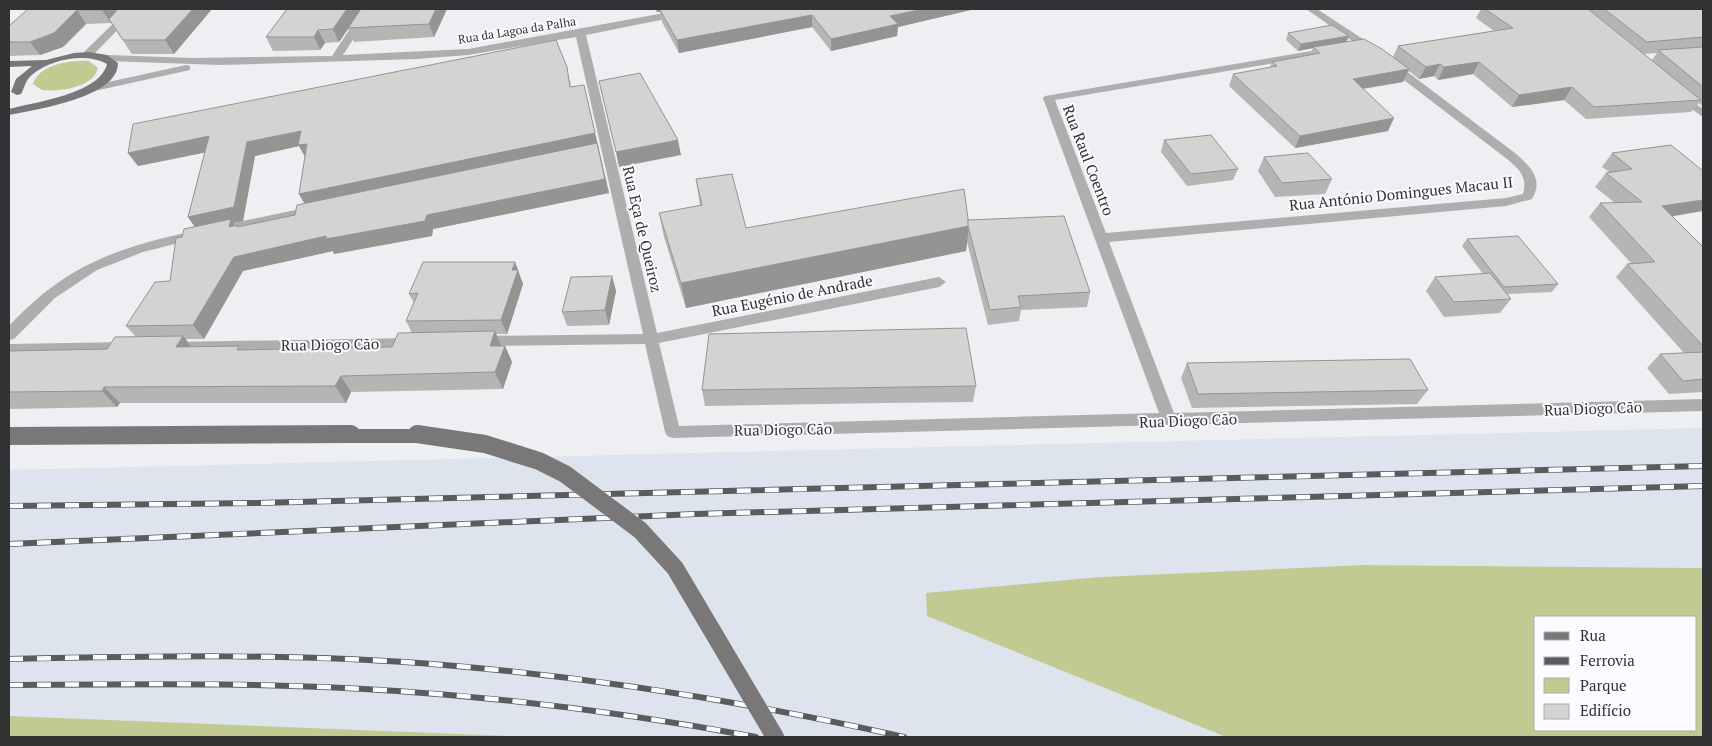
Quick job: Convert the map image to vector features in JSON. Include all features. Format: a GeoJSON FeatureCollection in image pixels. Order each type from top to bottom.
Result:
{"type":"FeatureCollection","features":[{"type":"Feature","properties":{"kind":"main road"},"geometry":{"type":"LineString","coordinates":[[9,64],[52,61],[88,54],[108,58],[113,63],[114,69],[110,75],[90,89],[9,112]]}},
{"type":"Feature","properties":{"kind":"main road"},"geometry":{"type":"LineString","coordinates":[[52,61],[40,66],[22,78],[13,94],[32,100],[60,99]]}},
{"type":"Feature","properties":{"kind":"main road"},"geometry":{"type":"LineString","coordinates":[[9,74],[22,78]]}},
{"type":"Feature","properties":{"kind":"main road"},"geometry":{"type":"LineString","coordinates":[[9,436],[415,434],[448,437],[498,447],[539,461],[565,474],[611,507],[640,530],[675,568],[775,737]]}},
{"type":"Feature","properties":{"kind":"street"},"geometry":{"type":"LineString","coordinates":[[88,54],[133,9]]}},
{"type":"Feature","properties":{"kind":"street"},"geometry":{"type":"LineString","coordinates":[[335,59],[368,9]]}},
{"type":"Feature","properties":{"kind":"street","name":"Rua da Lagoa da Palha"},"geometry":{"type":"LineString","coordinates":[[215,61],[406,58],[468,52],[580,33],[700,9]]}},
{"type":"Feature","properties":{"kind":"street","name":"Rua António Domingues Macau II"},"geometry":{"type":"LineString","coordinates":[[1101,238],[1496,202],[1528,196],[1532,185],[1528,171],[1365,45],[1311,9]]}},
{"type":"Feature","properties":{"kind":"street","name":"Rua Eça de Queiroz"},"geometry":{"type":"LineString","coordinates":[[580,33],[673,432]]}},
{"type":"Feature","properties":{"kind":"street","name":"Rua Raul Coentro"},"geometry":{"type":"LineString","coordinates":[[1169,420],[1049,98],[1365,45]]}},
{"type":"Feature","properties":{"kind":"street"},"geometry":{"type":"LineString","coordinates":[[108,58],[152,61],[215,61]]}},
{"type":"Feature","properties":{"kind":"street"},"geometry":{"type":"LineString","coordinates":[[90,89],[215,61]]}},
{"type":"Feature","properties":{"kind":"street"},"geometry":{"type":"LineString","coordinates":[[1673,90],[1703,114]]}},
{"type":"Feature","properties":{"kind":"street"},"geometry":{"type":"LineString","coordinates":[[590,154],[608,150]]}},
{"type":"Feature","properties":{"kind":"street"},"geometry":{"type":"LineString","coordinates":[[9,334],[24,317],[65,282],[105,259],[159,242],[323,209]]}},
{"type":"Feature","properties":{"kind":"street","name":"Rua Eugénio de Andrade"},"geometry":{"type":"LineString","coordinates":[[652,339],[939,282]]}},
{"type":"Feature","properties":{"kind":"street"},"geometry":{"type":"LineString","coordinates":[[465,342],[652,339]]}},
{"type":"Feature","properties":{"kind":"street","name":"Rua Diogo Cão"},"geometry":{"type":"LineString","coordinates":[[158,347],[426,342]]}},
{"type":"Feature","properties":{"kind":"street"},"geometry":{"type":"LineString","coordinates":[[9,349],[138,347]]}},
{"type":"Feature","properties":{"kind":"street","name":"Rua Diogo Cão"},"geometry":{"type":"LineString","coordinates":[[673,432],[1703,405]]}},
{"type":"Feature","properties":{"kind":"shaded area"},"geometry":{"type":"Polygon","coordinates":[[[1703,428],[1703,568],[1364,565],[1100,577],[928,616],[1226,737],[536,737],[9,716],[9,470],[1703,428]]]}},
{"type":"Feature","properties":{"kind":"green space"},"geometry":{"type":"Polygon","coordinates":[[[74,61],[89,61],[98,68],[95,75],[83,84],[66,89],[42,90],[33,84],[36,77],[49,68],[74,61]]]}},
{"type":"Feature","properties":{"kind":"green space"},"geometry":{"type":"Polygon","coordinates":[[[1364,565],[1703,568],[1703,737],[1226,737],[927,616],[926,593],[1100,577],[1364,565]]]}},
{"type":"Feature","properties":{"kind":"green space"},"geometry":{"type":"Polygon","coordinates":[[[9,716],[536,737],[9,737],[9,716]]]}},
{"type":"Feature","properties":{"kind":"building"},"geometry":{"type":"Polygon","coordinates":[[[28,9],[103,9],[77,10],[54,33],[30,42],[9,42],[9,26],[28,9]]]}},
{"type":"Feature","properties":{"kind":"building"},"geometry":{"type":"Polygon","coordinates":[[[118,9],[193,9],[165,40],[123,40],[109,19],[118,9]]]}},
{"type":"Feature","properties":{"kind":"building"},"geometry":{"type":"Polygon","coordinates":[[[287,9],[347,9],[333,29],[318,30],[314,37],[266,37],[287,9]]]}},
{"type":"Feature","properties":{"kind":"building"},"geometry":{"type":"Polygon","coordinates":[[[361,9],[436,9],[429,24],[348,28],[361,9]]]}},
{"type":"Feature","properties":{"kind":"building"},"geometry":{"type":"Polygon","coordinates":[[[924,9],[890,16],[898,24],[831,39],[812,15],[677,40],[660,10],[924,9]]]}},
{"type":"Feature","properties":{"kind":"building"},"geometry":{"type":"Polygon","coordinates":[[[1485,9],[1588,9],[1701,100],[1594,107],[1572,87],[1519,95],[1479,62],[1444,67],[1440,64],[1426,67],[1398,46],[1513,28],[1485,9]]]}},
{"type":"Feature","properties":{"kind":"building"},"geometry":{"type":"Polygon","coordinates":[[[1604,9],[1703,9],[1703,37],[1647,42],[1604,9]]]}},
{"type":"Feature","properties":{"kind":"building"},"geometry":{"type":"Polygon","coordinates":[[[1332,25],[1349,36],[1301,44],[1288,33],[1332,25]]]}},
{"type":"Feature","properties":{"kind":"building"},"geometry":{"type":"Polygon","coordinates":[[[1364,39],[1382,49],[1409,69],[1353,79],[1394,118],[1300,136],[1233,74],[1277,66],[1272,62],[1320,53],[1313,47],[1364,39]]]}},
{"type":"Feature","properties":{"kind":"building"},"geometry":{"type":"Polygon","coordinates":[[[556,40],[567,67],[570,87],[584,85],[595,133],[299,194],[307,144],[298,145],[301,131],[247,142],[234,207],[188,217],[209,136],[128,153],[133,124],[556,40]]]}},
{"type":"Feature","properties":{"kind":"building"},"geometry":{"type":"Polygon","coordinates":[[[1703,47],[1703,87],[1658,50],[1703,47]]]}},
{"type":"Feature","properties":{"kind":"building"},"geometry":{"type":"Polygon","coordinates":[[[640,73],[678,140],[616,152],[599,81],[640,73]]]}},
{"type":"Feature","properties":{"kind":"building"},"geometry":{"type":"Polygon","coordinates":[[[1211,135],[1238,169],[1191,174],[1164,140],[1211,135]]]}},
{"type":"Feature","properties":{"kind":"building"},"geometry":{"type":"Polygon","coordinates":[[[597,143],[605,179],[427,215],[425,221],[326,239],[326,236],[234,257],[193,325],[126,326],[155,282],[170,281],[176,238],[182,237],[184,229],[231,219],[229,227],[237,225],[237,227],[295,215],[297,205],[597,143]]]}},
{"type":"Feature","properties":{"kind":"building"},"geometry":{"type":"Polygon","coordinates":[[[1671,145],[1703,171],[1703,200],[1662,206],[1703,247],[1703,346],[1627,264],[1655,262],[1600,203],[1642,202],[1606,173],[1632,169],[1612,153],[1671,145]]]}},
{"type":"Feature","properties":{"kind":"building"},"geometry":{"type":"Polygon","coordinates":[[[1308,153],[1332,179],[1282,183],[1264,157],[1308,153]]]}},
{"type":"Feature","properties":{"kind":"building"},"geometry":{"type":"Polygon","coordinates":[[[732,174],[746,228],[964,189],[969,226],[681,283],[659,213],[702,205],[696,179],[732,174]]]}},
{"type":"Feature","properties":{"kind":"building"},"geometry":{"type":"Polygon","coordinates":[[[1064,216],[1090,292],[1018,296],[1021,307],[990,310],[968,220],[1064,216]]]}},
{"type":"Feature","properties":{"kind":"building"},"geometry":{"type":"Polygon","coordinates":[[[1518,236],[1558,284],[1504,287],[1467,239],[1518,236]]]}},
{"type":"Feature","properties":{"kind":"building"},"geometry":{"type":"Polygon","coordinates":[[[423,262],[515,262],[512,270],[518,270],[501,320],[406,321],[418,293],[409,294],[423,262]]]}},
{"type":"Feature","properties":{"kind":"building"},"geometry":{"type":"Polygon","coordinates":[[[1490,273],[1511,299],[1454,302],[1435,277],[1490,273]]]}},
{"type":"Feature","properties":{"kind":"building"},"geometry":{"type":"Polygon","coordinates":[[[612,276],[605,310],[562,312],[571,277],[612,276]]]}},
{"type":"Feature","properties":{"kind":"building"},"geometry":{"type":"Polygon","coordinates":[[[966,328],[976,386],[702,390],[709,334],[966,328]]]}},
{"type":"Feature","properties":{"kind":"building"},"geometry":{"type":"Polygon","coordinates":[[[495,331],[490,346],[505,346],[495,372],[341,376],[335,386],[104,387],[102,391],[9,392],[9,351],[107,349],[115,337],[183,336],[176,347],[239,346],[237,350],[392,347],[398,333],[495,331]]]}},
{"type":"Feature","properties":{"kind":"building"},"geometry":{"type":"Polygon","coordinates":[[[1703,352],[1703,379],[1683,381],[1660,354],[1703,352]]]}},
{"type":"Feature","properties":{"kind":"building"},"geometry":{"type":"Polygon","coordinates":[[[1410,359],[1428,390],[1198,394],[1187,363],[1410,359]]]}},
{"type":"Feature","properties":{"kind":"railway"},"geometry":{"type":"LineString","coordinates":[[9,506],[258,503],[1703,466]]}},
{"type":"Feature","properties":{"kind":"railway"},"geometry":{"type":"LineString","coordinates":[[9,544],[695,514],[1703,486]]}},
{"type":"Feature","properties":{"kind":"railway"},"geometry":{"type":"LineString","coordinates":[[9,659],[172,656],[281,657],[390,661],[502,670],[675,693],[790,713],[904,737]]}},
{"type":"Feature","properties":{"kind":"railway"},"geometry":{"type":"LineString","coordinates":[[9,685],[252,685],[397,691],[487,698],[577,709],[756,737]]}}]}
